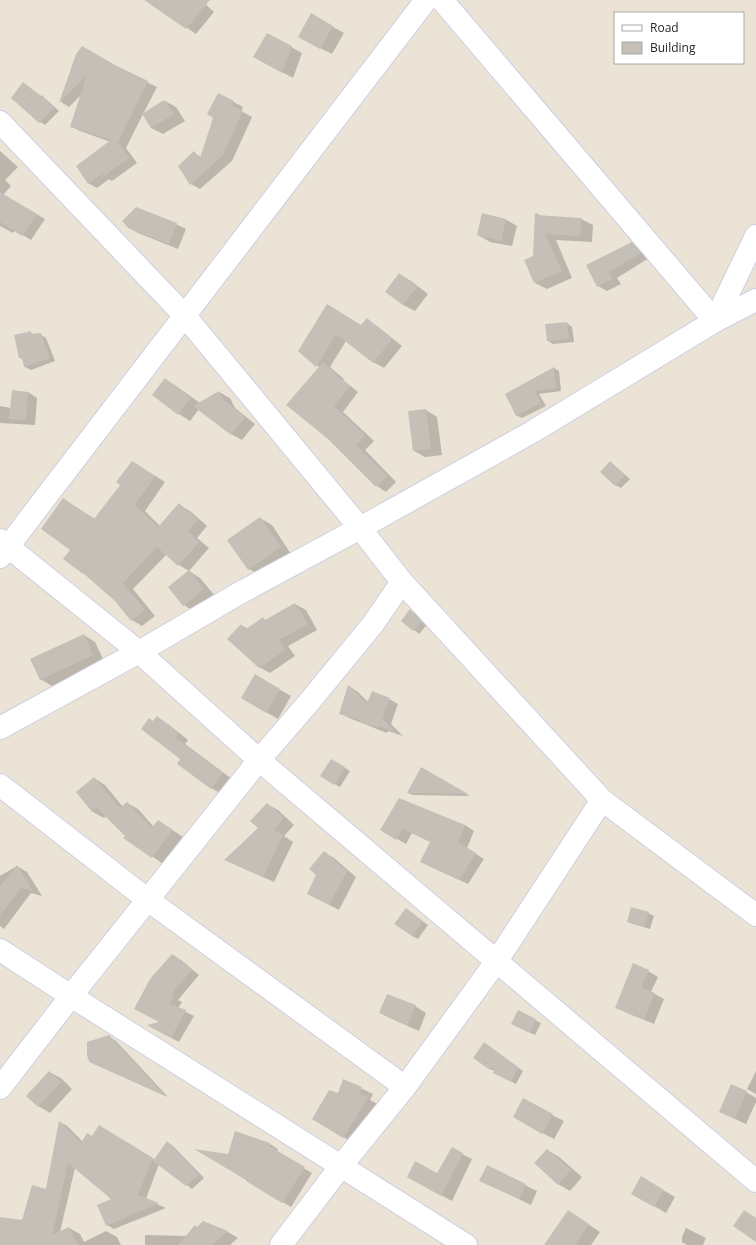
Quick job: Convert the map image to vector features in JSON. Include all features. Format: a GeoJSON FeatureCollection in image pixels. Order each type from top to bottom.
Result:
{"type":"FeatureCollection","features":[{"type":"Feature","properties":{"kind":"street"},"geometry":{"type":"LineString","coordinates":[[426,0],[185,316],[3,548],[139,652],[259,760],[756,1181]]}},
{"type":"Feature","properties":{"kind":"street"},"geometry":{"type":"LineString","coordinates":[[442,0],[715,321]]}},
{"type":"Feature","properties":{"kind":"street"},"geometry":{"type":"LineString","coordinates":[[0,122],[185,316],[360,528],[402,582],[602,800],[756,915]]}},
{"type":"Feature","properties":{"kind":"street"},"geometry":{"type":"LineString","coordinates":[[715,321],[756,236]]}},
{"type":"Feature","properties":{"kind":"street"},"geometry":{"type":"LineString","coordinates":[[0,728],[139,652],[238,594],[532,432],[715,321],[756,300]]}},
{"type":"Feature","properties":{"kind":"street"},"geometry":{"type":"LineString","coordinates":[[0,1088],[71,996],[259,760],[373,624],[402,582]]}},
{"type":"Feature","properties":{"kind":"street"},"geometry":{"type":"LineString","coordinates":[[0,785],[148,900],[405,1087]]}},
{"type":"Feature","properties":{"kind":"street"},"geometry":{"type":"LineString","coordinates":[[281,1245],[341,1166],[405,1087],[496,962],[602,800]]}},
{"type":"Feature","properties":{"kind":"street"},"geometry":{"type":"LineString","coordinates":[[0,950],[466,1245]]}},
{"type":"Feature","properties":{"kind":"building"},"geometry":{"type":"Polygon","coordinates":[[[144,0],[210,0],[186,29],[144,0]]]}},
{"type":"Feature","properties":{"kind":"building"},"geometry":{"type":"Polygon","coordinates":[[[311,13],[333,26],[320,49],[298,37],[311,13]]]}},
{"type":"Feature","properties":{"kind":"building"},"geometry":{"type":"Polygon","coordinates":[[[267,33],[292,46],[282,73],[253,57],[267,33]]]}},
{"type":"Feature","properties":{"kind":"building"},"geometry":{"type":"Polygon","coordinates":[[[82,46],[117,66],[148,81],[118,142],[129,158],[103,177],[103,173],[88,184],[76,166],[111,140],[70,127],[87,75],[59,103],[76,54],[82,46]]]}},
{"type":"Feature","properties":{"kind":"building"},"geometry":{"type":"Polygon","coordinates":[[[23,82],[41,96],[42,95],[54,108],[39,123],[11,98],[23,82]]]}},
{"type":"Feature","properties":{"kind":"building"},"geometry":{"type":"Polygon","coordinates":[[[218,93],[234,101],[232,106],[243,110],[223,155],[190,185],[178,166],[194,151],[200,158],[213,118],[207,114],[218,93]]]}},
{"type":"Feature","properties":{"kind":"building"},"geometry":{"type":"Polygon","coordinates":[[[164,100],[174,114],[151,128],[142,114],[164,100]]]}},
{"type":"Feature","properties":{"kind":"building"},"geometry":{"type":"Polygon","coordinates":[[[0,192],[37,214],[22,236],[0,222],[0,192]]]}},
{"type":"Feature","properties":{"kind":"building"},"geometry":{"type":"Polygon","coordinates":[[[136,207],[177,223],[169,244],[128,228],[122,221],[136,207]]]}},
{"type":"Feature","properties":{"kind":"building"},"geometry":{"type":"Polygon","coordinates":[[[535,212],[536,215],[582,218],[580,236],[545,234],[562,271],[534,283],[524,260],[533,256],[535,212]]]}},
{"type":"Feature","properties":{"kind":"building"},"geometry":{"type":"Polygon","coordinates":[[[482,213],[506,219],[501,241],[477,235],[482,213]]]}},
{"type":"Feature","properties":{"kind":"building"},"geometry":{"type":"Polygon","coordinates":[[[632,242],[641,253],[609,272],[612,279],[597,287],[586,265],[632,242]]]}},
{"type":"Feature","properties":{"kind":"building"},"geometry":{"type":"Polygon","coordinates":[[[399,273],[417,287],[403,305],[385,292],[399,273]]]}},
{"type":"Feature","properties":{"kind":"building"},"geometry":{"type":"Polygon","coordinates":[[[327,304],[361,325],[367,318],[392,339],[373,363],[336,334],[316,367],[298,351],[327,304]]]}},
{"type":"Feature","properties":{"kind":"building"},"geometry":{"type":"Polygon","coordinates":[[[567,322],[569,339],[547,341],[545,324],[567,322]]]}},
{"type":"Feature","properties":{"kind":"building"},"geometry":{"type":"Polygon","coordinates":[[[31,331],[31,334],[41,333],[50,358],[24,367],[22,358],[19,358],[14,335],[31,331]]]}},
{"type":"Feature","properties":{"kind":"building"},"geometry":{"type":"Polygon","coordinates":[[[323,362],[336,373],[334,374],[350,386],[334,406],[365,435],[356,445],[388,476],[376,487],[328,439],[286,405],[323,362]]]}},
{"type":"Feature","properties":{"kind":"building"},"geometry":{"type":"Polygon","coordinates":[[[554,367],[556,388],[535,391],[541,403],[516,416],[505,394],[554,367]]]}},
{"type":"Feature","properties":{"kind":"building"},"geometry":{"type":"Polygon","coordinates":[[[165,378],[191,398],[178,415],[152,395],[165,378]]]}},
{"type":"Feature","properties":{"kind":"building"},"geometry":{"type":"Polygon","coordinates":[[[12,390],[28,392],[26,420],[9,419],[12,390]]]}},
{"type":"Feature","properties":{"kind":"building"},"geometry":{"type":"Polygon","coordinates":[[[219,391],[224,400],[245,417],[231,435],[193,406],[219,391]]]}},
{"type":"Feature","properties":{"kind":"building"},"geometry":{"type":"Polygon","coordinates":[[[426,409],[431,449],[413,451],[408,411],[426,409]]]}},
{"type":"Feature","properties":{"kind":"building"},"geometry":{"type":"Polygon","coordinates":[[[132,461],[155,476],[135,505],[158,527],[179,503],[198,520],[188,531],[199,542],[178,566],[157,547],[123,583],[145,610],[131,621],[115,601],[83,573],[63,559],[70,550],[41,529],[63,498],[94,519],[120,485],[116,482],[132,461]]]}},
{"type":"Feature","properties":{"kind":"building"},"geometry":{"type":"Polygon","coordinates":[[[610,461],[625,475],[615,486],[600,472],[610,461]]]}},
{"type":"Feature","properties":{"kind":"building"},"geometry":{"type":"Polygon","coordinates":[[[260,517],[281,547],[248,570],[227,540],[260,517]]]}},
{"type":"Feature","properties":{"kind":"building"},"geometry":{"type":"Polygon","coordinates":[[[189,570],[204,589],[183,606],[168,587],[189,570]]]}},
{"type":"Feature","properties":{"kind":"building"},"geometry":{"type":"Polygon","coordinates":[[[295,603],[308,624],[279,640],[285,650],[259,668],[227,639],[241,624],[245,630],[263,617],[265,620],[295,603]]]}},
{"type":"Feature","properties":{"kind":"building"},"geometry":{"type":"Polygon","coordinates":[[[410,609],[422,622],[413,631],[401,621],[410,609]]]}},
{"type":"Feature","properties":{"kind":"building"},"geometry":{"type":"Polygon","coordinates":[[[84,634],[93,655],[40,680],[30,659],[84,634]]]}},
{"type":"Feature","properties":{"kind":"building"},"geometry":{"type":"Polygon","coordinates":[[[255,674],[280,689],[266,713],[241,698],[255,674]]]}},
{"type":"Feature","properties":{"kind":"building"},"geometry":{"type":"Polygon","coordinates":[[[348,685],[367,703],[372,691],[390,698],[382,718],[396,732],[378,726],[378,728],[360,722],[360,720],[339,714],[348,685]]]}},
{"type":"Feature","properties":{"kind":"building"},"geometry":{"type":"Polygon","coordinates":[[[157,716],[179,733],[175,738],[223,773],[211,789],[177,764],[180,759],[141,729],[149,718],[153,721],[157,716]]]}},
{"type":"Feature","properties":{"kind":"building"},"geometry":{"type":"Polygon","coordinates":[[[331,759],[345,767],[334,785],[320,776],[331,759]]]}},
{"type":"Feature","properties":{"kind":"building"},"geometry":{"type":"Polygon","coordinates":[[[421,767],[468,794],[407,793],[421,767]]]}},
{"type":"Feature","properties":{"kind":"building"},"geometry":{"type":"Polygon","coordinates":[[[94,777],[120,808],[127,802],[152,828],[158,820],[173,830],[152,858],[123,838],[125,836],[97,808],[92,812],[76,792],[94,777]]]}},
{"type":"Feature","properties":{"kind":"building"},"geometry":{"type":"Polygon","coordinates":[[[399,798],[465,825],[458,842],[476,853],[459,880],[420,862],[430,842],[403,829],[396,840],[380,830],[399,798]]]}},
{"type":"Feature","properties":{"kind":"building"},"geometry":{"type":"Polygon","coordinates":[[[267,803],[284,818],[274,830],[283,835],[263,877],[224,860],[258,828],[250,821],[267,803]]]}},
{"type":"Feature","properties":{"kind":"building"},"geometry":{"type":"Polygon","coordinates":[[[324,851],[347,871],[329,905],[307,894],[316,875],[309,869],[324,851]]]}},
{"type":"Feature","properties":{"kind":"building"},"geometry":{"type":"Polygon","coordinates":[[[17,865],[33,891],[21,888],[0,915],[0,887],[17,865]]]}},
{"type":"Feature","properties":{"kind":"building"},"geometry":{"type":"Polygon","coordinates":[[[631,907],[649,912],[644,927],[627,922],[631,907]]]}},
{"type":"Feature","properties":{"kind":"building"},"geometry":{"type":"Polygon","coordinates":[[[406,908],[423,921],[412,936],[394,924],[406,908]]]}},
{"type":"Feature","properties":{"kind":"building"},"geometry":{"type":"Polygon","coordinates":[[[172,954],[192,970],[171,994],[174,996],[170,1004],[186,1010],[171,1038],[147,1025],[159,1022],[134,1009],[150,979],[172,954]]]}},
{"type":"Feature","properties":{"kind":"building"},"geometry":{"type":"Polygon","coordinates":[[[633,963],[649,970],[641,987],[655,993],[644,1019],[615,1008],[633,963]]]}},
{"type":"Feature","properties":{"kind":"building"},"geometry":{"type":"Polygon","coordinates":[[[387,994],[416,1005],[407,1025],[379,1013],[387,994]]]}},
{"type":"Feature","properties":{"kind":"building"},"geometry":{"type":"Polygon","coordinates":[[[518,1010],[536,1019],[530,1033],[511,1024],[518,1010]]]}},
{"type":"Feature","properties":{"kind":"building"},"geometry":{"type":"Polygon","coordinates":[[[109,1035],[165,1096],[89,1062],[87,1055],[87,1042],[109,1035]]]}},
{"type":"Feature","properties":{"kind":"building"},"geometry":{"type":"Polygon","coordinates":[[[484,1042],[518,1067],[511,1082],[493,1073],[495,1070],[492,1067],[490,1070],[473,1058],[484,1042]]]}},
{"type":"Feature","properties":{"kind":"building"},"geometry":{"type":"Polygon","coordinates":[[[49,1071],[61,1082],[38,1107],[26,1096],[49,1071]]]}},
{"type":"Feature","properties":{"kind":"building"},"geometry":{"type":"Polygon","coordinates":[[[343,1079],[362,1087],[360,1093],[368,1098],[343,1138],[312,1119],[329,1090],[338,1093],[343,1079]]]}},
{"type":"Feature","properties":{"kind":"building"},"geometry":{"type":"Polygon","coordinates":[[[731,1084],[747,1091],[735,1119],[719,1112],[731,1084]]]}},
{"type":"Feature","properties":{"kind":"building"},"geometry":{"type":"Polygon","coordinates":[[[523,1098],[553,1114],[542,1134],[513,1117],[523,1098]]]}},
{"type":"Feature","properties":{"kind":"building"},"geometry":{"type":"Polygon","coordinates":[[[59,1121],[81,1143],[87,1133],[92,1136],[99,1125],[153,1158],[138,1195],[159,1203],[106,1226],[97,1205],[111,1199],[68,1163],[52,1235],[69,1227],[78,1245],[0,1245],[0,1217],[22,1220],[32,1185],[46,1189],[59,1121]]]}},
{"type":"Feature","properties":{"kind":"building"},"geometry":{"type":"Polygon","coordinates":[[[235,1131],[270,1143],[269,1146],[305,1167],[282,1203],[246,1181],[248,1180],[194,1149],[228,1154],[235,1131]]]}},
{"type":"Feature","properties":{"kind":"building"},"geometry":{"type":"Polygon","coordinates":[[[167,1141],[199,1175],[186,1186],[153,1161],[167,1141]]]}},
{"type":"Feature","properties":{"kind":"building"},"geometry":{"type":"Polygon","coordinates":[[[452,1147],[463,1153],[441,1196],[407,1177],[415,1161],[437,1173],[452,1147]]]}},
{"type":"Feature","properties":{"kind":"building"},"geometry":{"type":"Polygon","coordinates":[[[547,1149],[571,1170],[558,1185],[534,1163],[547,1149]]]}},
{"type":"Feature","properties":{"kind":"building"},"geometry":{"type":"Polygon","coordinates":[[[487,1165],[526,1184],[519,1199],[479,1181],[487,1165]]]}},
{"type":"Feature","properties":{"kind":"building"},"geometry":{"type":"Polygon","coordinates":[[[641,1176],[664,1190],[654,1207],[631,1194],[641,1176]]]}},
{"type":"Feature","properties":{"kind":"building"},"geometry":{"type":"Polygon","coordinates":[[[568,1210],[589,1224],[575,1245],[544,1245],[568,1210]]]}},
{"type":"Feature","properties":{"kind":"building"},"geometry":{"type":"Polygon","coordinates":[[[744,1210],[756,1218],[756,1242],[733,1226],[744,1210]]]}},
{"type":"Feature","properties":{"kind":"building"},"geometry":{"type":"Polygon","coordinates":[[[203,1221],[228,1231],[212,1245],[178,1245],[195,1225],[197,1227],[203,1221]]]}}]}
